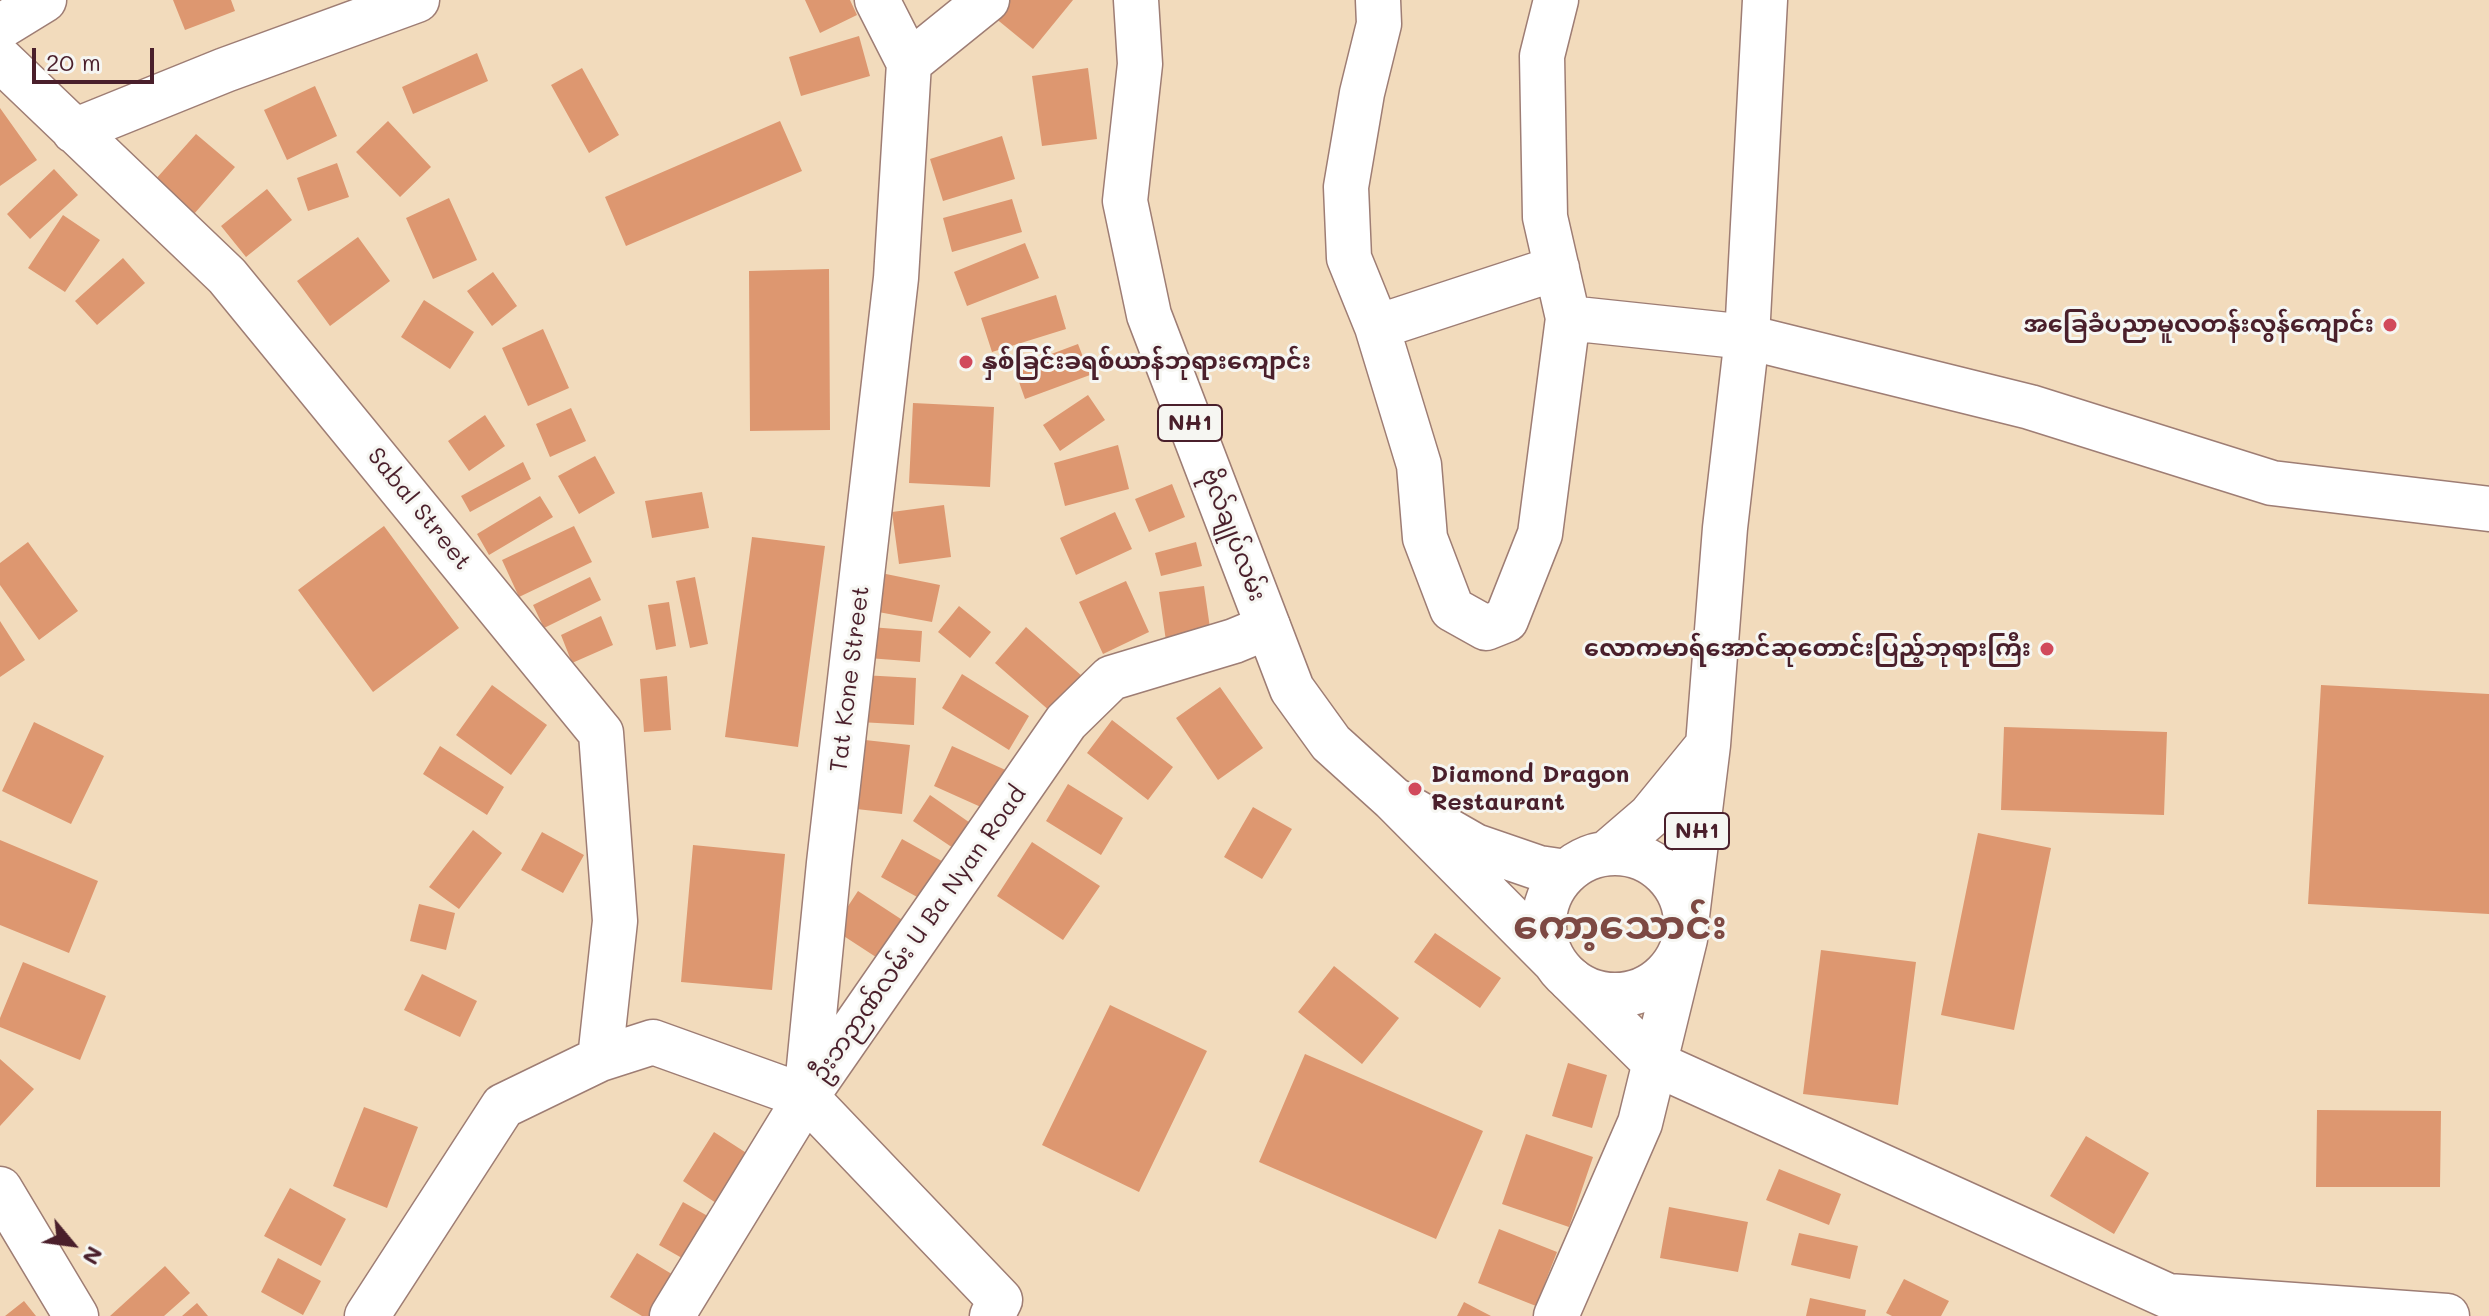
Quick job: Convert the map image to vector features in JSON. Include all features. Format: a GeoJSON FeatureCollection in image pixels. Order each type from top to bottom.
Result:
{"type":"FeatureCollection","features":[{"type":"Feature","properties":{"kind":"main road"},"geometry":{"type":"LineString","coordinates":[[0,27],[44,0]]}},
{"type":"Feature","properties":{"kind":"main road"},"geometry":{"type":"LineString","coordinates":[[74,131],[225,70],[417,0]]}},
{"type":"Feature","properties":{"kind":"main road"},"geometry":{"type":"LineString","coordinates":[[877,0],[909,63],[987,0]]}},
{"type":"Feature","properties":{"kind":"main road","name":"ဗိုလ်ချုပ်လမ်း"},"geometry":{"type":"LineString","coordinates":[[1136,0],[1140,64],[1125,201],[1149,315],[1292,689],[1331,743],[1393,799]]}},
{"type":"Feature","properties":{"kind":"main road"},"geometry":{"type":"LineString","coordinates":[[1378,0],[1379,24],[1362,93],[1346,187],[1349,258],[1377,327],[1419,465],[1425,538],[1452,609],[1486,628],[1506,620],[1540,534],[1568,318],[1545,217],[1542,56],[1556,0]]}},
{"type":"Feature","properties":{"kind":"main road","name":"NH1"},"geometry":{"type":"LineString","coordinates":[[1393,799],[1562,970],[1591,992],[1615,996],[1639,991],[1660,979],[1677,961],[1686,928],[1708,745],[1725,528],[1747,337],[1765,0]]}},
{"type":"Feature","properties":{"kind":"main road","name":"Sabal Street"},"geometry":{"type":"LineString","coordinates":[[0,59],[227,276],[601,733],[615,921],[600,1059]]}},
{"type":"Feature","properties":{"kind":"main road","name":"Tat Kone Street"},"geometry":{"type":"LineString","coordinates":[[806,1097],[829,863],[896,278],[909,63]]}},
{"type":"Feature","properties":{"kind":"main road"},"geometry":{"type":"LineString","coordinates":[[1377,327],[1557,268]]}},
{"type":"Feature","properties":{"kind":"main road"},"geometry":{"type":"LineString","coordinates":[[1568,318],[1747,337],[2030,407],[2272,483],[2489,509]]}},
{"type":"Feature","properties":{"kind":"main road","name":"ဦးဘဉာဏ်လမ်း U Ba Nyan Road"},"geometry":{"type":"LineString","coordinates":[[367,1316],[503,1106],[600,1059],[653,1042],[806,1097],[1066,722],[1111,678],[1234,641],[1268,627]]}},
{"type":"Feature","properties":{"kind":"main road","name":"NH1"},"geometry":{"type":"LineString","coordinates":[[1607,853],[1650,816],[1708,745]]}},
{"type":"Feature","properties":{"kind":"main road","name":"NH1"},"geometry":{"type":"LineString","coordinates":[[1393,799],[1475,846],[1539,868],[1566,872],[1585,859],[1607,853],[1630,853],[1651,861],[1669,875],[1681,894],[1686,928]]}},
{"type":"Feature","properties":{"kind":"main road"},"geometry":{"type":"LineString","coordinates":[[1566,872],[1552,890],[1544,913],[1545,938],[1562,970],[1656,1064],[2168,1296],[2447,1316]]}},
{"type":"Feature","properties":{"kind":"main road"},"geometry":{"type":"LineString","coordinates":[[1556,1316],[1640,1123],[1686,928]]}},
{"type":"Feature","properties":{"kind":"main road"},"geometry":{"type":"LineString","coordinates":[[672,1316],[806,1097],[1000,1300],[992,1316]]}},
{"type":"Feature","properties":{"kind":"main road"},"geometry":{"type":"LineString","coordinates":[[0,1189],[76,1316]]}},
{"type":"Feature","properties":{"kind":"building"},"geometry":{"type":"Polygon","coordinates":[[[173,0],[231,0],[235,11],[185,30],[173,0]]]}},
{"type":"Feature","properties":{"kind":"building"},"geometry":{"type":"Polygon","coordinates":[[[805,0],[850,0],[857,15],[820,33],[805,0]]]}},
{"type":"Feature","properties":{"kind":"building"},"geometry":{"type":"Polygon","coordinates":[[[1007,0],[1073,0],[1033,49],[994,17],[1007,0]]]}},
{"type":"Feature","properties":{"kind":"building"},"geometry":{"type":"Polygon","coordinates":[[[859,36],[870,76],[801,96],[789,57],[859,36]]]}},
{"type":"Feature","properties":{"kind":"building"},"geometry":{"type":"Polygon","coordinates":[[[477,53],[488,81],[413,114],[402,87],[477,53]]]}},
{"type":"Feature","properties":{"kind":"building"},"geometry":{"type":"Polygon","coordinates":[[[582,68],[619,135],[589,153],[551,85],[582,68]]]}},
{"type":"Feature","properties":{"kind":"building"},"geometry":{"type":"Polygon","coordinates":[[[1088,68],[1097,139],[1042,146],[1032,76],[1088,68]]]}},
{"type":"Feature","properties":{"kind":"building"},"geometry":{"type":"Polygon","coordinates":[[[315,86],[337,136],[287,160],[264,110],[315,86]]]}},
{"type":"Feature","properties":{"kind":"building"},"geometry":{"type":"Polygon","coordinates":[[[0,108],[37,160],[0,186],[0,108]]]}},
{"type":"Feature","properties":{"kind":"building"},"geometry":{"type":"Polygon","coordinates":[[[388,121],[431,167],[400,197],[356,152],[388,121]]]}},
{"type":"Feature","properties":{"kind":"building"},"geometry":{"type":"Polygon","coordinates":[[[780,121],[802,171],[626,246],[605,197],[780,121]]]}},
{"type":"Feature","properties":{"kind":"building"},"geometry":{"type":"Polygon","coordinates":[[[196,134],[235,167],[194,214],[155,180],[196,134]]]}},
{"type":"Feature","properties":{"kind":"building"},"geometry":{"type":"Polygon","coordinates":[[[1002,136],[1015,179],[943,201],[930,159],[1002,136]]]}},
{"type":"Feature","properties":{"kind":"building"},"geometry":{"type":"Polygon","coordinates":[[[337,163],[349,197],[308,211],[297,178],[337,163]]]}},
{"type":"Feature","properties":{"kind":"building"},"geometry":{"type":"Polygon","coordinates":[[[54,169],[78,195],[30,239],[7,214],[54,169]]]}},
{"type":"Feature","properties":{"kind":"building"},"geometry":{"type":"Polygon","coordinates":[[[267,189],[292,220],[246,257],[221,226],[267,189]]]}},
{"type":"Feature","properties":{"kind":"building"},"geometry":{"type":"Polygon","coordinates":[[[449,198],[477,260],[433,279],[406,218],[449,198]]]}},
{"type":"Feature","properties":{"kind":"building"},"geometry":{"type":"Polygon","coordinates":[[[1012,199],[1022,232],[952,252],[943,218],[1012,199]]]}},
{"type":"Feature","properties":{"kind":"building"},"geometry":{"type":"Polygon","coordinates":[[[63,215],[100,240],[65,292],[28,268],[63,215]]]}},
{"type":"Feature","properties":{"kind":"building"},"geometry":{"type":"Polygon","coordinates":[[[358,237],[390,281],[330,326],[297,281],[358,237]]]}},
{"type":"Feature","properties":{"kind":"building"},"geometry":{"type":"Polygon","coordinates":[[[1025,243],[1039,278],[967,306],[954,272],[1025,243]]]}},
{"type":"Feature","properties":{"kind":"building"},"geometry":{"type":"Polygon","coordinates":[[[123,258],[145,283],[97,325],[75,301],[123,258]]]}},
{"type":"Feature","properties":{"kind":"building"},"geometry":{"type":"Polygon","coordinates":[[[829,269],[830,430],[750,431],[749,271],[829,269]]]}},
{"type":"Feature","properties":{"kind":"building"},"geometry":{"type":"Polygon","coordinates":[[[493,272],[517,306],[492,326],[467,291],[493,272]]]}},
{"type":"Feature","properties":{"kind":"building"},"geometry":{"type":"Polygon","coordinates":[[[1056,295],[1066,329],[992,352],[981,318],[1056,295]]]}},
{"type":"Feature","properties":{"kind":"building"},"geometry":{"type":"Polygon","coordinates":[[[424,300],[474,332],[450,369],[401,337],[424,300]]]}},
{"type":"Feature","properties":{"kind":"building"},"geometry":{"type":"Polygon","coordinates":[[[543,329],[569,388],[528,406],[502,348],[543,329]]]}},
{"type":"Feature","properties":{"kind":"building"},"geometry":{"type":"Polygon","coordinates":[[[1078,344],[1090,375],[1025,399],[1014,368],[1078,344]]]}},
{"type":"Feature","properties":{"kind":"building"},"geometry":{"type":"Polygon","coordinates":[[[1088,395],[1105,420],[1060,451],[1043,425],[1088,395]]]}},
{"type":"Feature","properties":{"kind":"building"},"geometry":{"type":"Polygon","coordinates":[[[913,403],[994,407],[990,487],[909,483],[913,403]]]}},
{"type":"Feature","properties":{"kind":"building"},"geometry":{"type":"Polygon","coordinates":[[[571,408],[586,441],[550,457],[536,424],[571,408]]]}},
{"type":"Feature","properties":{"kind":"building"},"geometry":{"type":"Polygon","coordinates":[[[485,415],[505,446],[469,471],[448,441],[485,415]]]}},
{"type":"Feature","properties":{"kind":"building"},"geometry":{"type":"Polygon","coordinates":[[[1118,445],[1129,489],[1065,506],[1054,463],[1118,445]]]}},
{"type":"Feature","properties":{"kind":"building"},"geometry":{"type":"Polygon","coordinates":[[[595,456],[615,493],[579,514],[558,476],[595,456]]]}},
{"type":"Feature","properties":{"kind":"building"},"geometry":{"type":"Polygon","coordinates":[[[523,462],[531,479],[470,512],[461,496],[523,462]]]}},
{"type":"Feature","properties":{"kind":"building"},"geometry":{"type":"Polygon","coordinates":[[[1172,484],[1185,517],[1149,532],[1135,499],[1172,484]]]}},
{"type":"Feature","properties":{"kind":"building"},"geometry":{"type":"Polygon","coordinates":[[[702,492],[709,528],[652,538],[645,501],[702,492]]]}},
{"type":"Feature","properties":{"kind":"building"},"geometry":{"type":"Polygon","coordinates":[[[540,496],[553,517],[489,555],[477,534],[540,496]]]}},
{"type":"Feature","properties":{"kind":"building"},"geometry":{"type":"Polygon","coordinates":[[[944,505],[951,557],[899,564],[892,512],[944,505]]]}},
{"type":"Feature","properties":{"kind":"building"},"geometry":{"type":"Polygon","coordinates":[[[1115,512],[1132,549],[1076,575],[1060,538],[1115,512]]]}},
{"type":"Feature","properties":{"kind":"building"},"geometry":{"type":"Polygon","coordinates":[[[384,526],[459,628],[373,692],[298,590],[384,526]]]}},
{"type":"Feature","properties":{"kind":"building"},"geometry":{"type":"Polygon","coordinates":[[[574,526],[592,562],[519,597],[502,560],[574,526]]]}},
{"type":"Feature","properties":{"kind":"building"},"geometry":{"type":"Polygon","coordinates":[[[752,537],[825,546],[798,747],[725,737],[752,537]]]}},
{"type":"Feature","properties":{"kind":"building"},"geometry":{"type":"Polygon","coordinates":[[[28,542],[78,611],[39,640],[0,585],[0,563],[28,542]]]}},
{"type":"Feature","properties":{"kind":"building"},"geometry":{"type":"Polygon","coordinates":[[[1196,542],[1202,566],[1161,576],[1155,553],[1196,542]]]}},
{"type":"Feature","properties":{"kind":"building"},"geometry":{"type":"Polygon","coordinates":[[[881,573],[940,585],[932,622],[873,611],[881,573]]]}},
{"type":"Feature","properties":{"kind":"building"},"geometry":{"type":"Polygon","coordinates":[[[590,577],[601,600],[544,628],[533,605],[590,577]]]}},
{"type":"Feature","properties":{"kind":"building"},"geometry":{"type":"Polygon","coordinates":[[[695,577],[708,644],[690,648],[676,581],[695,577]]]}},
{"type":"Feature","properties":{"kind":"building"},"geometry":{"type":"Polygon","coordinates":[[[1126,581],[1149,632],[1103,654],[1079,602],[1126,581]]]}},
{"type":"Feature","properties":{"kind":"building"},"geometry":{"type":"Polygon","coordinates":[[[1204,586],[1211,635],[1166,641],[1159,592],[1204,586]]]}},
{"type":"Feature","properties":{"kind":"building"},"geometry":{"type":"Polygon","coordinates":[[[669,602],[676,646],[656,650],[648,605],[669,602]]]}},
{"type":"Feature","properties":{"kind":"building"},"geometry":{"type":"Polygon","coordinates":[[[959,606],[991,632],[970,658],[938,632],[959,606]]]}},
{"type":"Feature","properties":{"kind":"building"},"geometry":{"type":"Polygon","coordinates":[[[601,616],[613,645],[572,663],[561,635],[601,616]]]}},
{"type":"Feature","properties":{"kind":"building"},"geometry":{"type":"Polygon","coordinates":[[[0,621],[25,660],[0,677],[0,621]]]}},
{"type":"Feature","properties":{"kind":"building"},"geometry":{"type":"Polygon","coordinates":[[[870,627],[922,631],[920,662],[868,658],[870,627]]]}},
{"type":"Feature","properties":{"kind":"building"},"geometry":{"type":"Polygon","coordinates":[[[1026,627],[1082,676],[1051,712],[995,663],[1026,627]]]}},
{"type":"Feature","properties":{"kind":"building"},"geometry":{"type":"Polygon","coordinates":[[[962,674],[1029,716],[1009,750],[942,708],[962,674]]]}},
{"type":"Feature","properties":{"kind":"building"},"geometry":{"type":"Polygon","coordinates":[[[862,675],[916,678],[914,725],[859,722],[862,675]]]}},
{"type":"Feature","properties":{"kind":"building"},"geometry":{"type":"Polygon","coordinates":[[[667,676],[671,730],[644,732],[640,679],[667,676]]]}},
{"type":"Feature","properties":{"kind":"building"},"geometry":{"type":"Polygon","coordinates":[[[492,685],[547,725],[511,775],[456,735],[492,685]]]}},
{"type":"Feature","properties":{"kind":"building"},"geometry":{"type":"Polygon","coordinates":[[[2321,685],[2489,694],[2489,914],[2308,904],[2321,685]]]}},
{"type":"Feature","properties":{"kind":"building"},"geometry":{"type":"Polygon","coordinates":[[[1220,687],[1263,748],[1218,780],[1176,718],[1220,687]]]}},
{"type":"Feature","properties":{"kind":"building"},"geometry":{"type":"Polygon","coordinates":[[[1112,720],[1173,767],[1148,800],[1087,753],[1112,720]]]}},
{"type":"Feature","properties":{"kind":"building"},"geometry":{"type":"Polygon","coordinates":[[[34,722],[104,756],[71,824],[2,791],[34,722]]]}},
{"type":"Feature","properties":{"kind":"building"},"geometry":{"type":"Polygon","coordinates":[[[2004,727],[2167,732],[2164,815],[2001,810],[2004,727]]]}},
{"type":"Feature","properties":{"kind":"building"},"geometry":{"type":"Polygon","coordinates":[[[856,739],[910,745],[902,814],[847,808],[856,739]]]}},
{"type":"Feature","properties":{"kind":"building"},"geometry":{"type":"Polygon","coordinates":[[[440,746],[504,787],[487,815],[423,774],[440,746]]]}},
{"type":"Feature","properties":{"kind":"building"},"geometry":{"type":"Polygon","coordinates":[[[952,746],[1010,772],[992,812],[934,786],[952,746]]]}},
{"type":"Feature","properties":{"kind":"building"},"geometry":{"type":"Polygon","coordinates":[[[1068,784],[1123,818],[1101,855],[1046,821],[1068,784]]]}},
{"type":"Feature","properties":{"kind":"building"},"geometry":{"type":"Polygon","coordinates":[[[930,795],[976,827],[959,852],[913,821],[930,795]]]}},
{"type":"Feature","properties":{"kind":"building"},"geometry":{"type":"Polygon","coordinates":[[[1253,807],[1292,829],[1262,879],[1224,857],[1253,807]]]}},
{"type":"Feature","properties":{"kind":"building"},"geometry":{"type":"Polygon","coordinates":[[[473,830],[502,853],[459,909],[429,887],[473,830]]]}},
{"type":"Feature","properties":{"kind":"building"},"geometry":{"type":"Polygon","coordinates":[[[542,832],[584,855],[563,893],[521,870],[542,832]]]}},
{"type":"Feature","properties":{"kind":"building"},"geometry":{"type":"Polygon","coordinates":[[[1978,833],[2051,848],[2014,1030],[1941,1015],[1978,833]]]}},
{"type":"Feature","properties":{"kind":"building"},"geometry":{"type":"Polygon","coordinates":[[[902,839],[949,865],[928,903],[881,877],[902,839]]]}},
{"type":"Feature","properties":{"kind":"building"},"geometry":{"type":"Polygon","coordinates":[[[0,840],[98,881],[69,953],[0,925],[0,840]]]}},
{"type":"Feature","properties":{"kind":"building"},"geometry":{"type":"Polygon","coordinates":[[[1032,842],[1100,886],[1063,940],[997,896],[1032,842]]]}},
{"type":"Feature","properties":{"kind":"building"},"geometry":{"type":"Polygon","coordinates":[[[693,845],[785,854],[772,990],[681,982],[693,845]]]}},
{"type":"Feature","properties":{"kind":"building"},"geometry":{"type":"Polygon","coordinates":[[[858,891],[907,923],[882,961],[833,929],[858,891]]]}},
{"type":"Feature","properties":{"kind":"building"},"geometry":{"type":"Polygon","coordinates":[[[419,904],[455,913],[446,950],[410,941],[419,904]]]}},
{"type":"Feature","properties":{"kind":"building"},"geometry":{"type":"Polygon","coordinates":[[[1435,933],[1501,978],[1480,1008],[1414,962],[1435,933]]]}},
{"type":"Feature","properties":{"kind":"building"},"geometry":{"type":"Polygon","coordinates":[[[1821,950],[1916,962],[1898,1105],[1803,1094],[1821,950]]]}},
{"type":"Feature","properties":{"kind":"building"},"geometry":{"type":"Polygon","coordinates":[[[23,962],[106,996],[80,1060],[0,1027],[0,1018],[23,962]]]}},
{"type":"Feature","properties":{"kind":"building"},"geometry":{"type":"Polygon","coordinates":[[[1334,966],[1399,1018],[1362,1064],[1298,1012],[1334,966]]]}},
{"type":"Feature","properties":{"kind":"building"},"geometry":{"type":"Polygon","coordinates":[[[422,974],[477,1001],[460,1037],[404,1010],[422,974]]]}},
{"type":"Feature","properties":{"kind":"building"},"geometry":{"type":"Polygon","coordinates":[[[1110,1005],[1207,1051],[1139,1192],[1042,1145],[1110,1005]]]}},
{"type":"Feature","properties":{"kind":"building"},"geometry":{"type":"Polygon","coordinates":[[[1305,1054],[1483,1131],[1436,1239],[1259,1162],[1305,1054]]]}},
{"type":"Feature","properties":{"kind":"building"},"geometry":{"type":"Polygon","coordinates":[[[0,1059],[34,1089],[0,1126],[0,1059]]]}},
{"type":"Feature","properties":{"kind":"building"},"geometry":{"type":"Polygon","coordinates":[[[1568,1063],[1607,1075],[1592,1128],[1552,1116],[1568,1063]]]}},
{"type":"Feature","properties":{"kind":"building"},"geometry":{"type":"Polygon","coordinates":[[[364,1107],[418,1127],[387,1208],[333,1186],[364,1107]]]}},
{"type":"Feature","properties":{"kind":"building"},"geometry":{"type":"Polygon","coordinates":[[[2317,1110],[2441,1111],[2440,1187],[2316,1187],[2317,1110]]]}},
{"type":"Feature","properties":{"kind":"building"},"geometry":{"type":"Polygon","coordinates":[[[714,1132],[751,1156],[719,1205],[683,1181],[714,1132]]]}},
{"type":"Feature","properties":{"kind":"building"},"geometry":{"type":"Polygon","coordinates":[[[1526,1134],[1593,1157],[1569,1227],[1502,1204],[1526,1134]]]}},
{"type":"Feature","properties":{"kind":"building"},"geometry":{"type":"Polygon","coordinates":[[[2086,1136],[2149,1173],[2114,1234],[2050,1196],[2086,1136]]]}},
{"type":"Feature","properties":{"kind":"building"},"geometry":{"type":"Polygon","coordinates":[[[1779,1169],[1841,1194],[1829,1225],[1766,1200],[1779,1169]]]}},
{"type":"Feature","properties":{"kind":"building"},"geometry":{"type":"Polygon","coordinates":[[[290,1188],[346,1219],[321,1266],[264,1236],[290,1188]]]}},
{"type":"Feature","properties":{"kind":"building"},"geometry":{"type":"Polygon","coordinates":[[[683,1202],[713,1219],[689,1262],[659,1245],[683,1202]]]}},
{"type":"Feature","properties":{"kind":"building"},"geometry":{"type":"Polygon","coordinates":[[[1669,1207],[1748,1222],[1738,1272],[1660,1258],[1669,1207]]]}},
{"type":"Feature","properties":{"kind":"building"},"geometry":{"type":"Polygon","coordinates":[[[1499,1229],[1557,1252],[1536,1306],[1478,1283],[1499,1229]]]}},
{"type":"Feature","properties":{"kind":"building"},"geometry":{"type":"Polygon","coordinates":[[[1799,1233],[1858,1246],[1850,1279],[1791,1265],[1799,1233]]]}},
{"type":"Feature","properties":{"kind":"building"},"geometry":{"type":"Polygon","coordinates":[[[637,1253],[680,1279],[657,1316],[642,1316],[610,1297],[637,1253]]]}},
{"type":"Feature","properties":{"kind":"building"},"geometry":{"type":"Polygon","coordinates":[[[278,1258],[321,1281],[303,1315],[261,1292],[278,1258]]]}},
{"type":"Feature","properties":{"kind":"building"},"geometry":{"type":"Polygon","coordinates":[[[165,1266],[190,1293],[164,1316],[110,1316],[165,1266]]]}},
{"type":"Feature","properties":{"kind":"building"},"geometry":{"type":"Polygon","coordinates":[[[1904,1279],[1949,1301],[1941,1316],[1892,1316],[1886,1313],[1904,1279]]]}},
{"type":"Feature","properties":{"kind":"building"},"geometry":{"type":"Polygon","coordinates":[[[1810,1298],[1866,1310],[1865,1316],[1806,1316],[1810,1298]]]}},
{"type":"Feature","properties":{"kind":"building"},"geometry":{"type":"Polygon","coordinates":[[[24,1301],[36,1316],[5,1316],[24,1301]]]}},
{"type":"Feature","properties":{"kind":"building"},"geometry":{"type":"Polygon","coordinates":[[[1464,1302],[1491,1316],[1457,1316],[1464,1302]]]}},
{"type":"Feature","properties":{"kind":"building"},"geometry":{"type":"Polygon","coordinates":[[[197,1303],[208,1316],[182,1316],[197,1303]]]}},
{"type":"Feature","properties":{"kind":"place","name":"အခြေခံပညာမူလတန်းလွန်ကျောင်း"},"geometry":{"type":"Point","coordinates":[2390,325]}},
{"type":"Feature","properties":{"kind":"place","name":"နှစ်ခြင်းခရစ်ယာန်ဘုရားကျောင်း"},"geometry":{"type":"Point","coordinates":[966,362]}},
{"type":"Feature","properties":{"kind":"place","name":"လောကမာရ်အောင်ဆုတောင်းပြည့်ဘုရားကြီး"},"geometry":{"type":"Point","coordinates":[2047,649]}},
{"type":"Feature","properties":{"kind":"place","name":"Diamond Dragon Restaurant"},"geometry":{"type":"Point","coordinates":[1415,789]}},
{"type":"Feature","properties":{"kind":"district","name":"ကော့သောင်း"},"geometry":{"type":"Point","coordinates":[1620,927]}}]}
